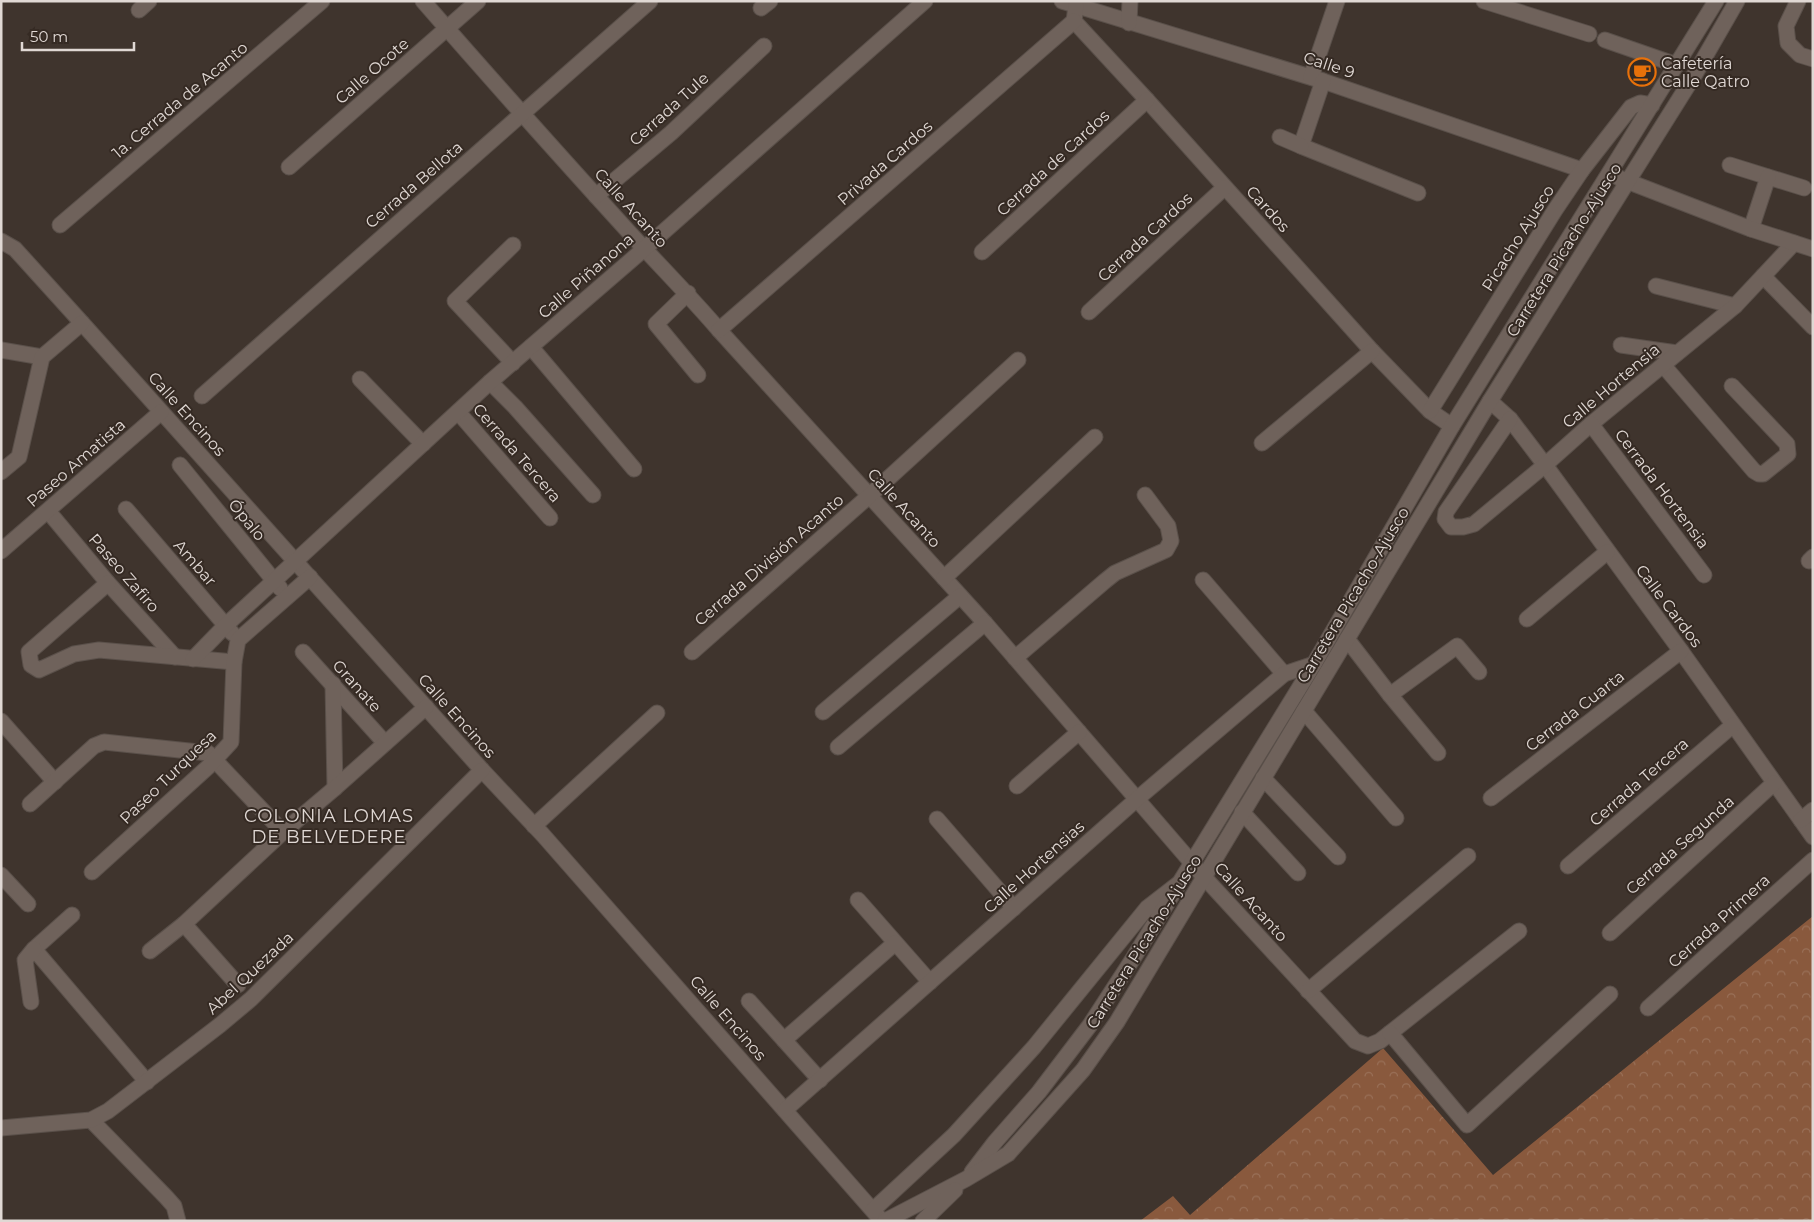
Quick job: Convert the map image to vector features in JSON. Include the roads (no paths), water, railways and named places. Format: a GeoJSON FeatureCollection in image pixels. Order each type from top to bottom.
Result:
{"type":"FeatureCollection","features":[{"type":"Feature","properties":{"kind":"street","name":"1a. Cerrada de Acanto"},"geometry":{"type":"LineString","coordinates":[[60,225],[322,1]]}},
{"type":"Feature","properties":{"kind":"street","name":"Calle Acanto"},"geometry":{"type":"LineString","coordinates":[[423,1],[596,196],[644,249],[688,293],[719,330],[985,623],[1204,877],[1308,991],[1355,1041],[1368,1046],[1380,1041],[1390,1033]]}},
{"type":"Feature","properties":{"kind":"street","name":"Calle Ocote"},"geometry":{"type":"LineString","coordinates":[[289,167],[478,1]]}},
{"type":"Feature","properties":{"kind":"street","name":"Cerrada Bellota"},"geometry":{"type":"LineString","coordinates":[[202,396],[650,1]]}},
{"type":"Feature","properties":{"kind":"street","name":"Calle Piñanona"},"geometry":{"type":"LineString","coordinates":[[293,563],[490,382],[925,1]]}},
{"type":"Feature","properties":{"kind":"street"},"geometry":{"type":"LineString","coordinates":[[1129,23],[1130,1]]}},
{"type":"Feature","properties":{"kind":"street"},"geometry":{"type":"LineString","coordinates":[[1301,146],[1337,1]]}},
{"type":"Feature","properties":{"kind":"street"},"geometry":{"type":"LineString","coordinates":[[1484,1],[1589,34]]}},
{"type":"Feature","properties":{"kind":"street","name":"Carretera Picacho-Ajusco"},"geometry":{"type":"LineString","coordinates":[[923,1221],[966,1179],[994,1142],[1039,1092],[1090,1025],[1181,882],[1314,664],[1452,426],[1608,172],[1716,1]]}},
{"type":"Feature","properties":{"kind":"street","name":"Carretera Picacho-Ajusco"},"geometry":{"type":"LineString","coordinates":[[966,1179],[1008,1154],[1083,1070],[1117,1022],[1490,401],[1695,74],[1737,1]]}},
{"type":"Feature","properties":{"kind":"street"},"geometry":{"type":"LineString","coordinates":[[1798,1],[1786,26],[1788,44],[1800,55],[1813,59]]}},
{"type":"Feature","properties":{"kind":"street"},"geometry":{"type":"LineString","coordinates":[[1069,4],[1074,21]]}},
{"type":"Feature","properties":{"kind":"street","name":"Calle 9"},"geometry":{"type":"LineString","coordinates":[[1069,4],[1317,79],[1582,170]]}},
{"type":"Feature","properties":{"kind":"street","name":"Cardos"},"geometry":{"type":"LineString","coordinates":[[1074,21],[1372,351],[1430,411],[1452,426]]}},
{"type":"Feature","properties":{"kind":"street","name":"Privada Cardos"},"geometry":{"type":"LineString","coordinates":[[719,330],[1074,21]]}},
{"type":"Feature","properties":{"kind":"street"},"geometry":{"type":"LineString","coordinates":[[1605,40],[1677,65]]}},
{"type":"Feature","properties":{"kind":"street","name":"Cerrada Tule"},"geometry":{"type":"LineString","coordinates":[[596,196],[671,133],[764,46]]}},
{"type":"Feature","properties":{"kind":"street","name":"Cerrada de Cardos"},"geometry":{"type":"LineString","coordinates":[[982,252],[1147,100]]}},
{"type":"Feature","properties":{"kind":"street","name":"Picacho Ajusco"},"geometry":{"type":"LineString","coordinates":[[1430,411],[1582,170],[1631,107],[1640,103],[1652,105]]}},
{"type":"Feature","properties":{"kind":"street"},"geometry":{"type":"LineString","coordinates":[[1280,137],[1418,193]]}},
{"type":"Feature","properties":{"kind":"street"},"geometry":{"type":"LineString","coordinates":[[1730,165],[1804,188]]}},
{"type":"Feature","properties":{"kind":"street"},"geometry":{"type":"LineString","coordinates":[[1608,172],[1627,182],[1752,229],[1813,249]]}},
{"type":"Feature","properties":{"kind":"street"},"geometry":{"type":"LineString","coordinates":[[1752,229],[1768,177]]}},
{"type":"Feature","properties":{"kind":"street","name":"Cerrada Cardos"},"geometry":{"type":"LineString","coordinates":[[1089,312],[1224,188]]}},
{"type":"Feature","properties":{"kind":"street","name":"Calle Encinos"},"geometry":{"type":"LineString","coordinates":[[1,241],[15,249],[82,323],[156,417],[293,563],[310,577],[534,826],[880,1217]]}},
{"type":"Feature","properties":{"kind":"street","name":"Calle Hortensia"},"geometry":{"type":"LineString","coordinates":[[1510,419],[1446,512],[1445,519],[1451,526],[1463,527],[1474,524],[1591,424],[1735,306],[1794,243]]}},
{"type":"Feature","properties":{"kind":"street"},"geometry":{"type":"LineString","coordinates":[[512,363],[455,301],[513,245]]}},
{"type":"Feature","properties":{"kind":"street"},"geometry":{"type":"LineString","coordinates":[[1764,276],[1813,327]]}},
{"type":"Feature","properties":{"kind":"street"},"geometry":{"type":"LineString","coordinates":[[1656,286],[1735,306]]}},
{"type":"Feature","properties":{"kind":"street"},"geometry":{"type":"LineString","coordinates":[[688,293],[656,324],[698,375]]}},
{"type":"Feature","properties":{"kind":"street"},"geometry":{"type":"LineString","coordinates":[[1,472],[18,457],[42,357],[82,323]]}},
{"type":"Feature","properties":{"kind":"street"},"geometry":{"type":"LineString","coordinates":[[1621,345],[1677,353]]}},
{"type":"Feature","properties":{"kind":"street"},"geometry":{"type":"LineString","coordinates":[[530,347],[634,469]]}},
{"type":"Feature","properties":{"kind":"street"},"geometry":{"type":"LineString","coordinates":[[1,350],[42,357]]}},
{"type":"Feature","properties":{"kind":"street"},"geometry":{"type":"LineString","coordinates":[[1262,443],[1372,351]]}},
{"type":"Feature","properties":{"kind":"street","name":"Cerrada División Acanto"},"geometry":{"type":"LineString","coordinates":[[692,652],[870,496],[1018,360]]}},
{"type":"Feature","properties":{"kind":"street"},"geometry":{"type":"LineString","coordinates":[[1663,365],[1754,471],[1763,474],[1788,454],[1787,444],[1732,386]]}},
{"type":"Feature","properties":{"kind":"street"},"geometry":{"type":"LineString","coordinates":[[360,379],[423,444]]}},
{"type":"Feature","properties":{"kind":"street"},"geometry":{"type":"LineString","coordinates":[[490,382],[516,407],[592,495]]}},
{"type":"Feature","properties":{"kind":"street","name":"Calle Cardos"},"geometry":{"type":"LineString","coordinates":[[1490,401],[1510,419],[1545,465],[1681,651],[1813,837]]}},
{"type":"Feature","properties":{"kind":"street","name":"Cerrada Tercera"},"geometry":{"type":"LineString","coordinates":[[458,412],[550,518]]}},
{"type":"Feature","properties":{"kind":"street","name":"Paseo Amatista"},"geometry":{"type":"LineString","coordinates":[[1,551],[156,417]]}},
{"type":"Feature","properties":{"kind":"street","name":"Cerrada Hortensia"},"geometry":{"type":"LineString","coordinates":[[1591,424],[1704,575]]}},
{"type":"Feature","properties":{"kind":"street"},"geometry":{"type":"LineString","coordinates":[[944,578],[1096,437]]}},
{"type":"Feature","properties":{"kind":"street","name":"Ópalo"},"geometry":{"type":"LineString","coordinates":[[180,465],[287,597]]}},
{"type":"Feature","properties":{"kind":"street"},"geometry":{"type":"LineString","coordinates":[[1015,658],[1105,580],[1115,573],[1166,550],[1171,533],[1145,495]]}},
{"type":"Feature","properties":{"kind":"street","name":"Ambar"},"geometry":{"type":"LineString","coordinates":[[126,509],[238,640]]}},
{"type":"Feature","properties":{"kind":"street","name":"Paseo Zafiro"},"geometry":{"type":"LineString","coordinates":[[48,511],[108,583],[175,657]]}},
{"type":"Feature","properties":{"kind":"street"},"geometry":{"type":"LineString","coordinates":[[1527,619],[1608,552]]}},
{"type":"Feature","properties":{"kind":"street"},"geometry":{"type":"LineString","coordinates":[[193,659],[226,625],[293,563]]}},
{"type":"Feature","properties":{"kind":"street"},"geometry":{"type":"LineString","coordinates":[[238,640],[310,577]]}},
{"type":"Feature","properties":{"kind":"street"},"geometry":{"type":"LineString","coordinates":[[1203,580],[1284,674]]}},
{"type":"Feature","properties":{"kind":"street"},"geometry":{"type":"LineString","coordinates":[[108,583],[29,652],[32,665],[39,670],[74,654],[99,650],[234,662]]}},
{"type":"Feature","properties":{"kind":"street"},"geometry":{"type":"LineString","coordinates":[[823,712],[960,596]]}},
{"type":"Feature","properties":{"kind":"street"},"geometry":{"type":"LineString","coordinates":[[838,747],[985,623]]}},
{"type":"Feature","properties":{"kind":"street"},"geometry":{"type":"LineString","coordinates":[[1347,639],[1390,695],[1438,752]]}},
{"type":"Feature","properties":{"kind":"street","name":"Paseo Turquesa"},"geometry":{"type":"LineString","coordinates":[[92,872],[232,742],[234,662],[238,640]]}},
{"type":"Feature","properties":{"kind":"street"},"geometry":{"type":"LineString","coordinates":[[1390,695],[1458,646],[1479,672]]}},
{"type":"Feature","properties":{"kind":"street","name":"Cerrada Cuarta"},"geometry":{"type":"LineString","coordinates":[[1491,798],[1681,651]]}},
{"type":"Feature","properties":{"kind":"street","name":"Granate"},"geometry":{"type":"LineString","coordinates":[[303,652],[385,743]]}},
{"type":"Feature","properties":{"kind":"street","name":"Calle Hortensias"},"geometry":{"type":"LineString","coordinates":[[785,1110],[1137,799],[1284,674],[1314,664]]}},
{"type":"Feature","properties":{"kind":"street"},"geometry":{"type":"LineString","coordinates":[[333,684],[335,788]]}},
{"type":"Feature","properties":{"kind":"street"},"geometry":{"type":"LineString","coordinates":[[150,951],[184,924],[283,832],[426,707]]}},
{"type":"Feature","properties":{"kind":"street"},"geometry":{"type":"LineString","coordinates":[[1304,711],[1396,818]]}},
{"type":"Feature","properties":{"kind":"street"},"geometry":{"type":"LineString","coordinates":[[534,826],[656,713]]}},
{"type":"Feature","properties":{"kind":"street"},"geometry":{"type":"LineString","coordinates":[[1,721],[54,782]]}},
{"type":"Feature","properties":{"kind":"street","name":"Cerrada Tercera"},"geometry":{"type":"LineString","coordinates":[[1568,866],[1732,725]]}},
{"type":"Feature","properties":{"kind":"street"},"geometry":{"type":"LineString","coordinates":[[1017,786],[1079,732]]}},
{"type":"Feature","properties":{"kind":"street"},"geometry":{"type":"LineString","coordinates":[[30,804],[94,746],[104,742],[208,753],[283,832]]}},
{"type":"Feature","properties":{"kind":"street","name":"Abel Quezada"},"geometry":{"type":"LineString","coordinates":[[1,1128],[91,1120],[108,1111],[147,1082],[251,1000],[482,770]]}},
{"type":"Feature","properties":{"kind":"street"},"geometry":{"type":"LineString","coordinates":[[1263,778],[1338,856]]}},
{"type":"Feature","properties":{"kind":"street","name":"Cerrada Segunda"},"geometry":{"type":"LineString","coordinates":[[1610,933],[1774,783]]}},
{"type":"Feature","properties":{"kind":"street"},"geometry":{"type":"LineString","coordinates":[[1801,820],[1813,810]]}},
{"type":"Feature","properties":{"kind":"street"},"geometry":{"type":"LineString","coordinates":[[1242,812],[1298,873]]}},
{"type":"Feature","properties":{"kind":"street"},"geometry":{"type":"LineString","coordinates":[[937,819],[1014,908]]}},
{"type":"Feature","properties":{"kind":"street"},"geometry":{"type":"LineString","coordinates":[[1308,991],[1468,856]]}},
{"type":"Feature","properties":{"kind":"street","name":"Cerrada Primera"},"geometry":{"type":"LineString","coordinates":[[1648,1008],[1813,860]]}},
{"type":"Feature","properties":{"kind":"street"},"geometry":{"type":"LineString","coordinates":[[1,875],[28,904]]}},
{"type":"Feature","properties":{"kind":"street"},"geometry":{"type":"LineString","coordinates":[[880,1217],[1034,1047],[1147,908],[1181,882]]}},
{"type":"Feature","properties":{"kind":"street"},"geometry":{"type":"LineString","coordinates":[[858,900],[930,982]]}},
{"type":"Feature","properties":{"kind":"street"},"geometry":{"type":"LineString","coordinates":[[31,1002],[25,960],[34,949],[72,915]]}},
{"type":"Feature","properties":{"kind":"street"},"geometry":{"type":"LineString","coordinates":[[184,924],[238,985]]}},
{"type":"Feature","properties":{"kind":"street"},"geometry":{"type":"LineString","coordinates":[[1519,931],[1390,1033],[1467,1125],[1610,994]]}},
{"type":"Feature","properties":{"kind":"street"},"geometry":{"type":"LineString","coordinates":[[784,1040],[895,943]]}},
{"type":"Feature","properties":{"kind":"street"},"geometry":{"type":"LineString","coordinates":[[34,949],[147,1082]]}},
{"type":"Feature","properties":{"kind":"street"},"geometry":{"type":"LineString","coordinates":[[749,1001],[820,1080]]}},
{"type":"Feature","properties":{"kind":"street"},"geometry":{"type":"LineString","coordinates":[[91,1120],[174,1206],[178,1221]]}},
{"type":"Feature","properties":{"kind":"street"},"geometry":{"type":"LineString","coordinates":[[880,1217],[966,1179]]}},
{"type":"Feature","properties":{"kind":"place","name":"Cafetería Calle Qatro"},"geometry":{"type":"Point","coordinates":[1642,72]}},
{"type":"Feature","properties":{"kind":"district","name":"COLONIA LOMAS DE BELVEDERE"},"geometry":{"type":"Point","coordinates":[329,826]}}]}
